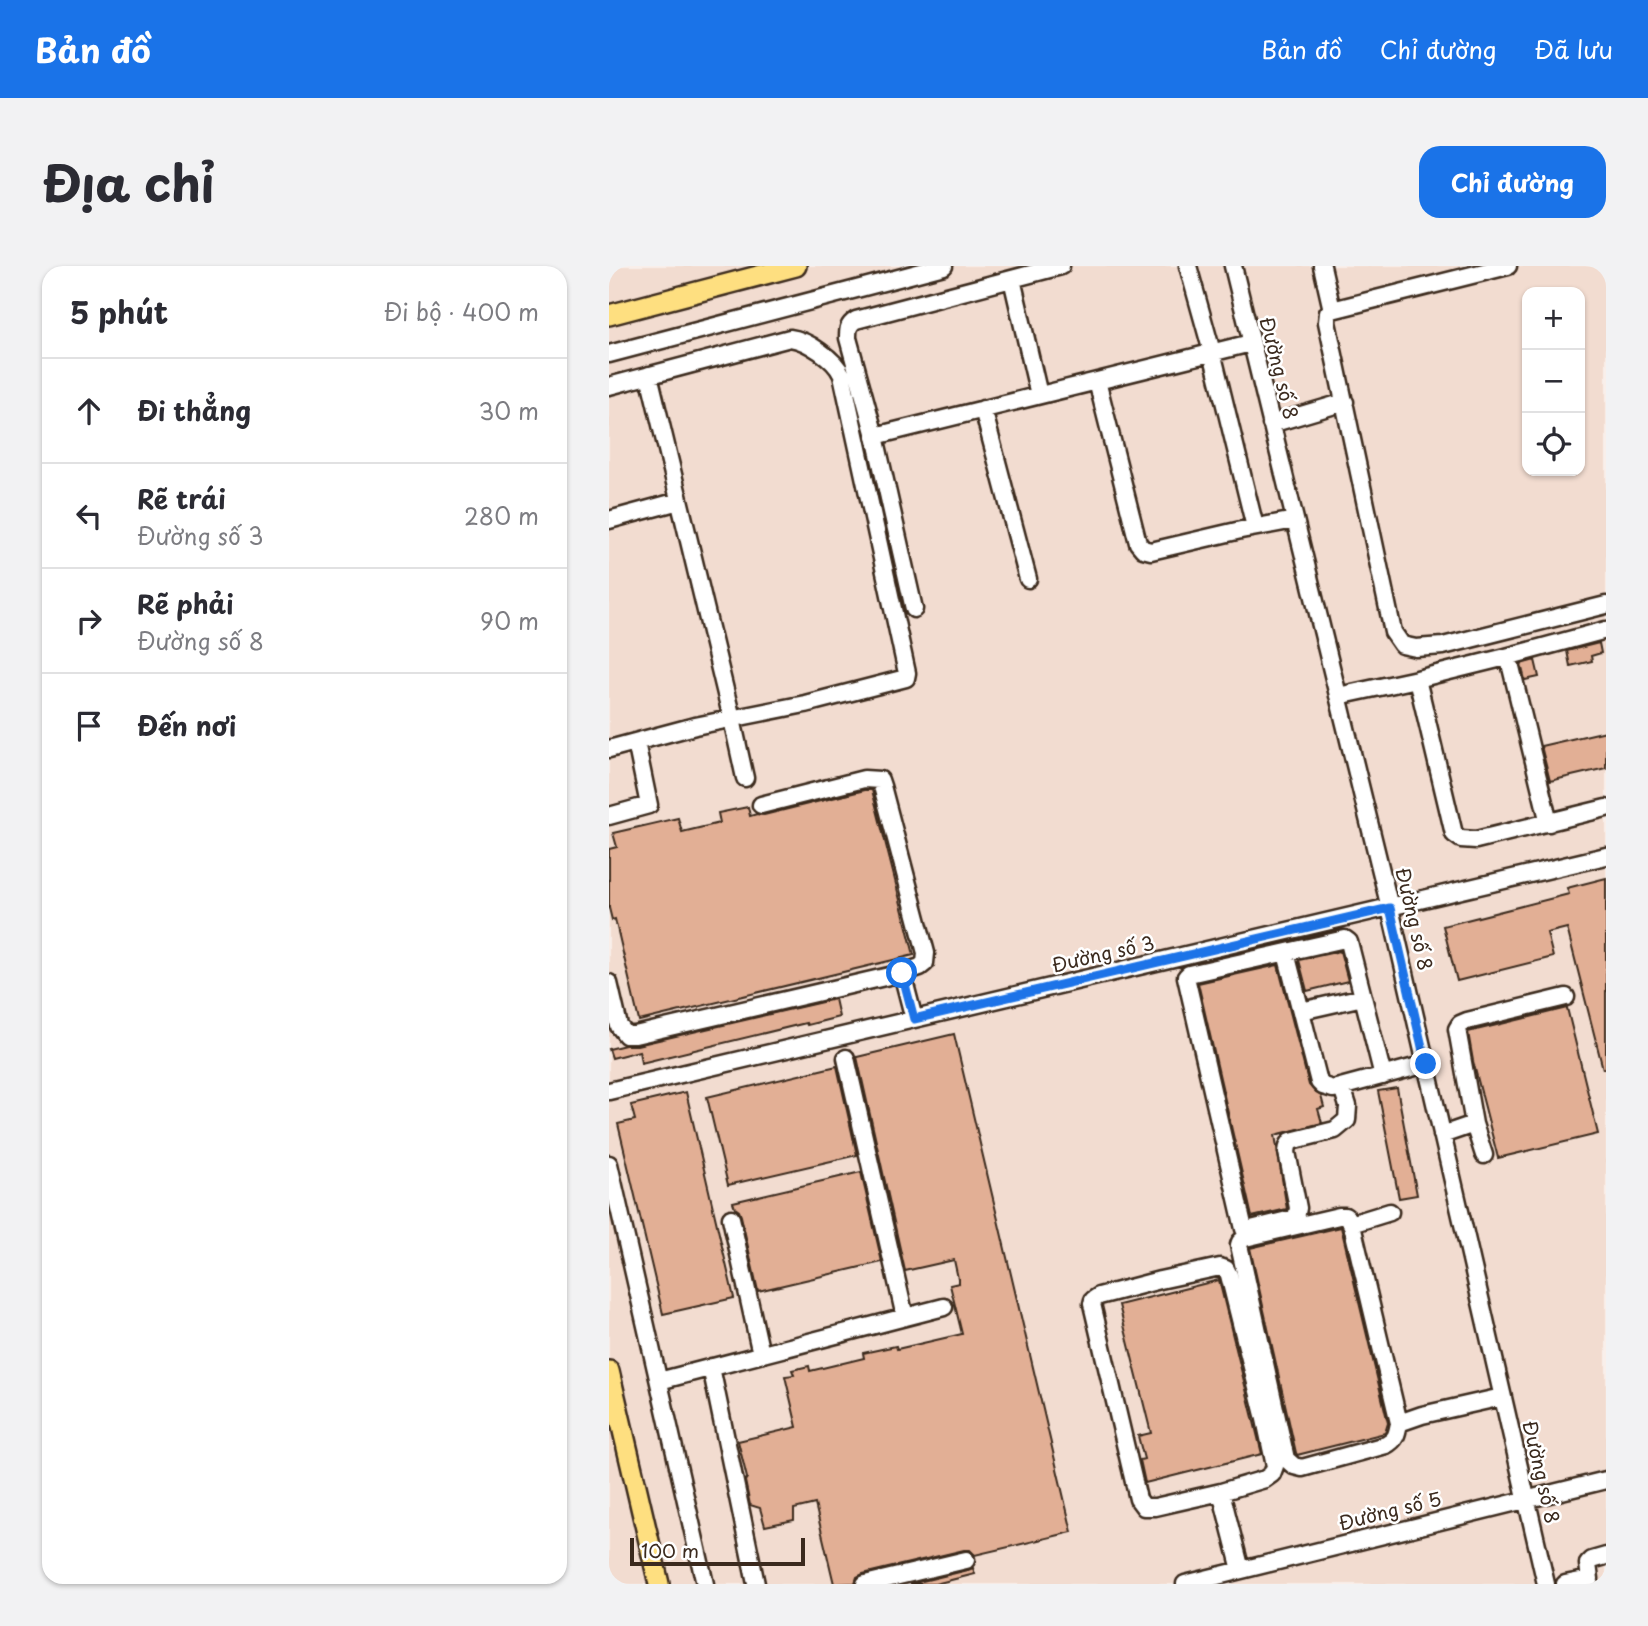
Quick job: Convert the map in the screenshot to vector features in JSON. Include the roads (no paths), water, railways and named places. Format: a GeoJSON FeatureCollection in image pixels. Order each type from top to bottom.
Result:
{"type":"FeatureCollection","features":[{"type":"Feature","properties":{"kind":"main road"},"geometry":{"type":"LineString","coordinates":[[609,314],[796,266]]}},
{"type":"Feature","properties":{"kind":"main road"},"geometry":{"type":"LineString","coordinates":[[609,1371],[659,1584]]}},
{"type":"Feature","properties":{"kind":"street"},"geometry":{"type":"LineString","coordinates":[[609,354],[944,266]]}},
{"type":"Feature","properties":{"kind":"street"},"geometry":{"type":"LineString","coordinates":[[914,609],[875,436],[848,338],[848,328],[856,320],[1061,266]]}},
{"type":"Feature","properties":{"kind":"street"},"geometry":{"type":"LineString","coordinates":[[1188,266],[1255,527]]}},
{"type":"Feature","properties":{"kind":"street","name":"Đường số 8"},"geometry":{"type":"LineString","coordinates":[[1233,266],[1390,908],[1546,1584]]}},
{"type":"Feature","properties":{"kind":"street"},"geometry":{"type":"LineString","coordinates":[[1322,266],[1332,310]]}},
{"type":"Feature","properties":{"kind":"street"},"geometry":{"type":"LineString","coordinates":[[1508,266],[1328,313],[1327,322],[1393,632],[1402,645],[1416,649],[1443,646],[1606,605]]}},
{"type":"Feature","properties":{"kind":"street"},"geometry":{"type":"LineString","coordinates":[[1012,279],[1039,395]]}},
{"type":"Feature","properties":{"kind":"street"},"geometry":{"type":"LineString","coordinates":[[609,386],[790,338],[804,341],[838,367],[842,375],[907,670],[906,678],[805,704],[695,726],[609,749]]}},
{"type":"Feature","properties":{"kind":"street"},"geometry":{"type":"LineString","coordinates":[[875,436],[1251,343]]}},
{"type":"Feature","properties":{"kind":"street"},"geometry":{"type":"LineString","coordinates":[[649,375],[745,778]]}},
{"type":"Feature","properties":{"kind":"street"},"geometry":{"type":"LineString","coordinates":[[1097,381],[1138,543],[1143,549],[1151,551],[1295,520]]}},
{"type":"Feature","properties":{"kind":"street"},"geometry":{"type":"LineString","coordinates":[[1272,424],[1345,402]]}},
{"type":"Feature","properties":{"kind":"street"},"geometry":{"type":"LineString","coordinates":[[983,409],[1028,579]]}},
{"type":"Feature","properties":{"kind":"street"},"geometry":{"type":"LineString","coordinates":[[609,520],[679,502]]}},
{"type":"Feature","properties":{"kind":"street"},"geometry":{"type":"LineString","coordinates":[[1338,696],[1417,679],[1606,630]]}},
{"type":"Feature","properties":{"kind":"street"},"geometry":{"type":"LineString","coordinates":[[1506,657],[1509,659],[1549,823]]}},
{"type":"Feature","properties":{"kind":"street"},"geometry":{"type":"LineString","coordinates":[[1417,679],[1454,834],[1461,839],[1476,840],[1549,823],[1605,814]]}},
{"type":"Feature","properties":{"kind":"street"},"geometry":{"type":"LineString","coordinates":[[609,816],[649,805],[636,742]]}},
{"type":"Feature","properties":{"kind":"street"},"geometry":{"type":"LineString","coordinates":[[609,983],[614,1023],[626,1035],[635,1035],[902,973],[925,963],[926,953],[880,780],[864,779],[761,806]]}},
{"type":"Feature","properties":{"kind":"street","name":"Đường số 3"},"geometry":{"type":"LineString","coordinates":[[609,1091],[1606,856]]}},
{"type":"Feature","properties":{"kind":"street"},"geometry":{"type":"LineString","coordinates":[[1342,1087],[1348,1106],[1347,1120],[1335,1130],[1291,1141],[1288,1146],[1299,1208],[1296,1218],[1244,1229],[1185,977],[1345,939],[1349,942],[1383,1076]]}},
{"type":"Feature","properties":{"kind":"street"},"geometry":{"type":"LineString","coordinates":[[1286,953],[1319,1082],[1323,1086],[1333,1089],[1426,1064]]}},
{"type":"Feature","properties":{"kind":"street"},"geometry":{"type":"LineString","coordinates":[[902,973],[914,1019]]}},
{"type":"Feature","properties":{"kind":"street"},"geometry":{"type":"LineString","coordinates":[[1301,1011],[1363,997]]}},
{"type":"Feature","properties":{"kind":"street"},"geometry":{"type":"LineString","coordinates":[[1484,1155],[1474,1124],[1457,1029],[1467,1021],[1566,997]]}},
{"type":"Feature","properties":{"kind":"street"},"geometry":{"type":"LineString","coordinates":[[846,1058],[905,1317]]}},
{"type":"Feature","properties":{"kind":"street"},"geometry":{"type":"LineString","coordinates":[[1442,1135],[1474,1124]]}},
{"type":"Feature","properties":{"kind":"street"},"geometry":{"type":"LineString","coordinates":[[609,1164],[705,1584]]}},
{"type":"Feature","properties":{"kind":"street"},"geometry":{"type":"LineString","coordinates":[[1351,1224],[1390,1212]]}},
{"type":"Feature","properties":{"kind":"street"},"geometry":{"type":"LineString","coordinates":[[1345,1216],[1351,1224],[1399,1423],[1397,1435],[1393,1442],[1386,1446],[1302,1468],[1294,1466],[1286,1459],[1240,1242],[1245,1238],[1345,1216]]}},
{"type":"Feature","properties":{"kind":"street"},"geometry":{"type":"LineString","coordinates":[[731,1218],[761,1354]]}},
{"type":"Feature","properties":{"kind":"street"},"geometry":{"type":"LineString","coordinates":[[1220,1267],[1226,1269],[1275,1465],[1272,1474],[1265,1479],[1221,1492],[1155,1507],[1144,1507],[1138,1499],[1092,1304],[1099,1296],[1220,1267]]}},
{"type":"Feature","properties":{"kind":"street"},"geometry":{"type":"LineString","coordinates":[[659,1381],[944,1307]]}},
{"type":"Feature","properties":{"kind":"street"},"geometry":{"type":"LineString","coordinates":[[711,1367],[756,1584]]}},
{"type":"Feature","properties":{"kind":"street"},"geometry":{"type":"LineString","coordinates":[[1399,1423],[1422,1415],[1502,1397]]}},
{"type":"Feature","properties":{"kind":"street","name":"Đường số 5"},"geometry":{"type":"LineString","coordinates":[[1185,1584],[1606,1480]]}},
{"type":"Feature","properties":{"kind":"street"},"geometry":{"type":"LineString","coordinates":[[1221,1492],[1241,1570]]}},
{"type":"Feature","properties":{"kind":"street"},"geometry":{"type":"LineString","coordinates":[[1565,1584],[1590,1581],[1588,1564],[1606,1556]]}},
{"type":"Feature","properties":{"kind":"street"},"geometry":{"type":"LineString","coordinates":[[865,1584],[966,1560]]}}]}
